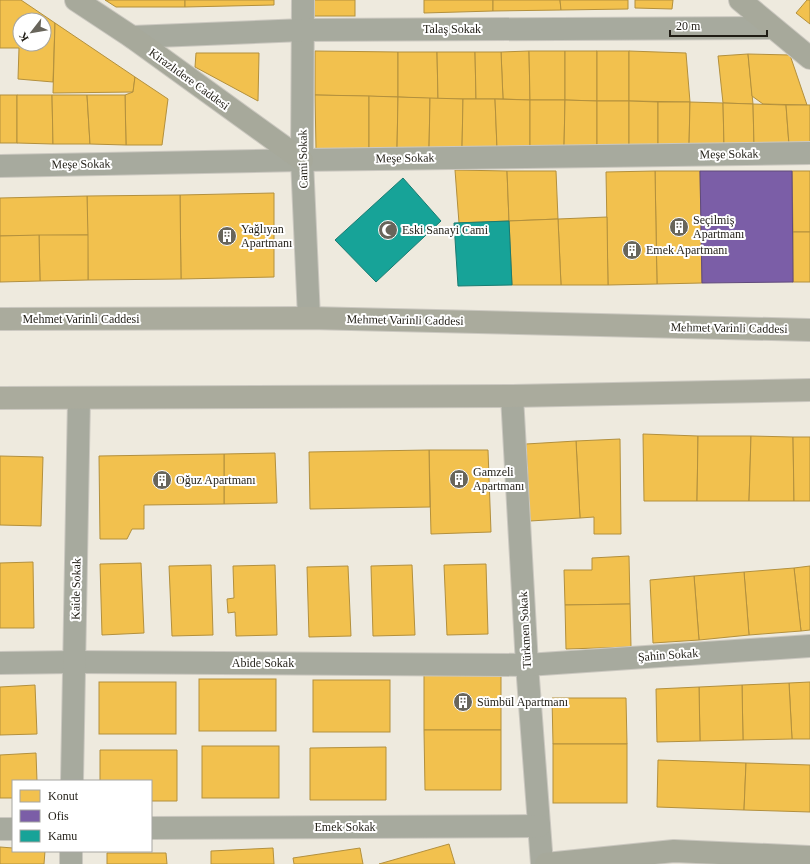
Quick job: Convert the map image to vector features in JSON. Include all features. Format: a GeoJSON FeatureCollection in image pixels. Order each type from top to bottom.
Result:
{"type":"FeatureCollection","features":[{"type":"Feature","properties":{"kind":"main road","name":"Mehmet Varinli Caddesi"},"geometry":{"type":"LineString","coordinates":[[0,319],[309,318],[810,330]]}},
{"type":"Feature","properties":{"kind":"main road"},"geometry":{"type":"LineString","coordinates":[[0,398],[512,396],[810,390]]}},
{"type":"Feature","properties":{"kind":"street","name":"Kirazlıdere Caddesi"},"geometry":{"type":"LineString","coordinates":[[76,0],[132,37],[302,160]]}},
{"type":"Feature","properties":{"kind":"street","name":"Cami Sokak"},"geometry":{"type":"LineString","coordinates":[[303,0],[302,160],[309,318]]}},
{"type":"Feature","properties":{"kind":"street"},"geometry":{"type":"LineString","coordinates":[[740,0],[810,58]]}},
{"type":"Feature","properties":{"kind":"street","name":"Talaş Sokak"},"geometry":{"type":"LineString","coordinates":[[132,37],[304,30],[772,28]]}},
{"type":"Feature","properties":{"kind":"street","name":"Meşe Sokak"},"geometry":{"type":"LineString","coordinates":[[0,166],[810,152]]}},
{"type":"Feature","properties":{"kind":"street","name":"Türkmen Sokak"},"geometry":{"type":"LineString","coordinates":[[512,396],[526,664],[542,864]]}},
{"type":"Feature","properties":{"kind":"street","name":"Kaide Sokak"},"geometry":{"type":"LineString","coordinates":[[72,780],[79,398]]}},
{"type":"Feature","properties":{"kind":"street","name":"Şahin Sokak"},"geometry":{"type":"LineString","coordinates":[[526,664],[810,646]]}},
{"type":"Feature","properties":{"kind":"street","name":"Abide Sokak"},"geometry":{"type":"LineString","coordinates":[[0,663],[526,664]]}},
{"type":"Feature","properties":{"kind":"street","name":"Emek Sokak"},"geometry":{"type":"LineString","coordinates":[[152,828],[539,826]]}},
{"type":"Feature","properties":{"kind":"street"},"geometry":{"type":"LineString","coordinates":[[0,829],[12,829]]}},
{"type":"Feature","properties":{"kind":"street"},"geometry":{"type":"LineString","coordinates":[[546,864],[674,851],[810,857]]}},
{"type":"Feature","properties":{"kind":"street"},"geometry":{"type":"LineString","coordinates":[[71,852],[71,864]]}},
{"type":"Feature","properties":{"kind":"building: Konut"},"geometry":{"type":"Polygon","coordinates":[[[0,0],[21,0],[39,12],[12,12],[12,48],[0,48],[0,0]]]}},
{"type":"Feature","properties":{"kind":"building: Konut"},"geometry":{"type":"Polygon","coordinates":[[[105,0],[185,0],[185,7],[116,7],[105,0]]]}},
{"type":"Feature","properties":{"kind":"building: Konut"},"geometry":{"type":"Polygon","coordinates":[[[185,0],[274,0],[274,5],[185,7],[185,0]]]}},
{"type":"Feature","properties":{"kind":"building: Konut"},"geometry":{"type":"Polygon","coordinates":[[[314,0],[355,0],[355,16],[314,16],[314,0]]]}},
{"type":"Feature","properties":{"kind":"building: Konut"},"geometry":{"type":"Polygon","coordinates":[[[424,0],[493,0],[493,11],[424,13],[424,0]]]}},
{"type":"Feature","properties":{"kind":"building: Konut"},"geometry":{"type":"Polygon","coordinates":[[[493,0],[560,0],[561,10],[493,11],[493,0]]]}},
{"type":"Feature","properties":{"kind":"building: Konut"},"geometry":{"type":"Polygon","coordinates":[[[560,0],[628,0],[628,9],[561,10],[560,0]]]}},
{"type":"Feature","properties":{"kind":"building: Konut"},"geometry":{"type":"Polygon","coordinates":[[[635,0],[673,0],[672,9],[635,8],[635,0]]]}},
{"type":"Feature","properties":{"kind":"building: Konut"},"geometry":{"type":"Polygon","coordinates":[[[807,0],[810,0],[810,24],[796,13],[807,0]]]}},
{"type":"Feature","properties":{"kind":"building: Konut"},"geometry":{"type":"Polygon","coordinates":[[[52,21],[55,23],[53,82],[18,79],[19,52],[52,52],[52,21]]]}},
{"type":"Feature","properties":{"kind":"building: Konut"},"geometry":{"type":"Polygon","coordinates":[[[55,23],[135,77],[133,92],[53,93],[55,23]]]}},
{"type":"Feature","properties":{"kind":"building: Konut"},"geometry":{"type":"Polygon","coordinates":[[[315,51],[398,52],[398,97],[315,95],[315,51]]]}},
{"type":"Feature","properties":{"kind":"building: Konut"},"geometry":{"type":"Polygon","coordinates":[[[529,51],[530,100],[503,99],[501,52],[529,51]]]}},
{"type":"Feature","properties":{"kind":"building: Konut"},"geometry":{"type":"Polygon","coordinates":[[[529,51],[565,51],[565,100],[530,100],[529,51]]]}},
{"type":"Feature","properties":{"kind":"building: Konut"},"geometry":{"type":"Polygon","coordinates":[[[565,51],[597,51],[597,101],[565,100],[565,51]]]}},
{"type":"Feature","properties":{"kind":"building: Konut"},"geometry":{"type":"Polygon","coordinates":[[[597,51],[629,51],[629,101],[597,101],[597,51]]]}},
{"type":"Feature","properties":{"kind":"building: Konut"},"geometry":{"type":"Polygon","coordinates":[[[629,51],[686,53],[690,102],[629,101],[629,51]]]}},
{"type":"Feature","properties":{"kind":"building: Konut"},"geometry":{"type":"Polygon","coordinates":[[[398,52],[437,52],[438,99],[398,97],[398,52]]]}},
{"type":"Feature","properties":{"kind":"building: Konut"},"geometry":{"type":"Polygon","coordinates":[[[437,52],[475,52],[476,99],[438,99],[437,52]]]}},
{"type":"Feature","properties":{"kind":"building: Konut"},"geometry":{"type":"Polygon","coordinates":[[[475,52],[501,52],[503,99],[476,99],[475,52]]]}},
{"type":"Feature","properties":{"kind":"building: Konut"},"geometry":{"type":"Polygon","coordinates":[[[196,53],[259,53],[258,101],[195,67],[196,53]]]}},
{"type":"Feature","properties":{"kind":"building: Konut"},"geometry":{"type":"Polygon","coordinates":[[[748,54],[753,104],[723,103],[718,56],[748,54]]]}},
{"type":"Feature","properties":{"kind":"building: Konut"},"geometry":{"type":"Polygon","coordinates":[[[748,54],[790,55],[807,105],[763,104],[752,96],[748,54]]]}},
{"type":"Feature","properties":{"kind":"building: Konut"},"geometry":{"type":"Polygon","coordinates":[[[135,77],[168,99],[162,145],[126,145],[125,95],[133,92],[135,77]]]}},
{"type":"Feature","properties":{"kind":"building: Konut"},"geometry":{"type":"Polygon","coordinates":[[[0,95],[17,95],[17,143],[0,143],[0,95]]]}},
{"type":"Feature","properties":{"kind":"building: Konut"},"geometry":{"type":"Polygon","coordinates":[[[17,95],[52,95],[53,144],[17,143],[17,95]]]}},
{"type":"Feature","properties":{"kind":"building: Konut"},"geometry":{"type":"Polygon","coordinates":[[[52,95],[87,95],[90,144],[53,144],[52,95]]]}},
{"type":"Feature","properties":{"kind":"building: Konut"},"geometry":{"type":"Polygon","coordinates":[[[87,95],[125,95],[126,145],[90,144],[87,95]]]}},
{"type":"Feature","properties":{"kind":"building: Konut"},"geometry":{"type":"Polygon","coordinates":[[[315,95],[369,96],[369,149],[316,149],[315,95]]]}},
{"type":"Feature","properties":{"kind":"building: Konut"},"geometry":{"type":"Polygon","coordinates":[[[369,96],[398,97],[397,149],[369,149],[369,96]]]}},
{"type":"Feature","properties":{"kind":"building: Konut"},"geometry":{"type":"Polygon","coordinates":[[[398,97],[430,98],[429,149],[397,149],[398,97]]]}},
{"type":"Feature","properties":{"kind":"building: Konut"},"geometry":{"type":"Polygon","coordinates":[[[430,98],[463,99],[462,148],[429,149],[430,98]]]}},
{"type":"Feature","properties":{"kind":"building: Konut"},"geometry":{"type":"Polygon","coordinates":[[[463,99],[495,99],[497,148],[462,148],[463,99]]]}},
{"type":"Feature","properties":{"kind":"building: Konut"},"geometry":{"type":"Polygon","coordinates":[[[495,99],[530,100],[530,148],[497,148],[495,99]]]}},
{"type":"Feature","properties":{"kind":"building: Konut"},"geometry":{"type":"Polygon","coordinates":[[[530,100],[565,100],[564,147],[530,148],[530,100]]]}},
{"type":"Feature","properties":{"kind":"building: Konut"},"geometry":{"type":"Polygon","coordinates":[[[565,100],[597,101],[597,147],[564,147],[565,100]]]}},
{"type":"Feature","properties":{"kind":"building: Konut"},"geometry":{"type":"Polygon","coordinates":[[[597,101],[629,101],[629,147],[597,147],[597,101]]]}},
{"type":"Feature","properties":{"kind":"building: Konut"},"geometry":{"type":"Polygon","coordinates":[[[629,101],[658,102],[658,146],[629,147],[629,101]]]}},
{"type":"Feature","properties":{"kind":"building: Konut"},"geometry":{"type":"Polygon","coordinates":[[[658,102],[690,102],[689,146],[658,146],[658,102]]]}},
{"type":"Feature","properties":{"kind":"building: Konut"},"geometry":{"type":"Polygon","coordinates":[[[690,102],[723,103],[724,146],[689,146],[690,102]]]}},
{"type":"Feature","properties":{"kind":"building: Konut"},"geometry":{"type":"Polygon","coordinates":[[[723,103],[753,104],[754,145],[724,146],[723,103]]]}},
{"type":"Feature","properties":{"kind":"building: Konut"},"geometry":{"type":"Polygon","coordinates":[[[753,104],[786,105],[789,145],[754,145],[753,104]]]}},
{"type":"Feature","properties":{"kind":"building: Konut"},"geometry":{"type":"Polygon","coordinates":[[[786,105],[810,105],[810,145],[789,145],[786,105]]]}},
{"type":"Feature","properties":{"kind":"building: Konut"},"geometry":{"type":"Polygon","coordinates":[[[455,170],[507,171],[509,221],[459,223],[455,170]]]}},
{"type":"Feature","properties":{"kind":"building: Konut"},"geometry":{"type":"Polygon","coordinates":[[[507,171],[556,171],[558,219],[509,221],[507,171]]]}},
{"type":"Feature","properties":{"kind":"building: Konut","name":"Seçilmiş Apartmanı"},"geometry":{"type":"Polygon","coordinates":[[[655,171],[700,171],[702,283],[657,284],[655,171]]]}},
{"type":"Feature","properties":{"kind":"building: Konut","name":"Emek Apartmanı"},"geometry":{"type":"Polygon","coordinates":[[[655,171],[657,284],[608,285],[606,172],[655,171]]]}},
{"type":"Feature","properties":{"kind":"building: Konut"},"geometry":{"type":"Polygon","coordinates":[[[792,171],[810,171],[810,232],[793,232],[792,171]]]}},
{"type":"Feature","properties":{"kind":"building: Konut","name":"Yağlıyan Apartmanı"},"geometry":{"type":"Polygon","coordinates":[[[274,193],[274,277],[181,279],[180,195],[274,193]]]}},
{"type":"Feature","properties":{"kind":"building: Konut"},"geometry":{"type":"Polygon","coordinates":[[[180,195],[181,279],[88,280],[87,196],[180,195]]]}},
{"type":"Feature","properties":{"kind":"building: Konut"},"geometry":{"type":"Polygon","coordinates":[[[87,196],[88,235],[0,236],[0,198],[87,196]]]}},
{"type":"Feature","properties":{"kind":"building: Konut"},"geometry":{"type":"Polygon","coordinates":[[[607,217],[608,285],[561,285],[558,219],[607,217]]]}},
{"type":"Feature","properties":{"kind":"building: Konut"},"geometry":{"type":"Polygon","coordinates":[[[558,219],[561,285],[512,285],[509,221],[558,219]]]}},
{"type":"Feature","properties":{"kind":"building: Konut"},"geometry":{"type":"Polygon","coordinates":[[[793,232],[810,232],[810,282],[793,282],[793,232]]]}},
{"type":"Feature","properties":{"kind":"building: Konut"},"geometry":{"type":"Polygon","coordinates":[[[39,235],[88,235],[88,280],[40,281],[39,235]]]}},
{"type":"Feature","properties":{"kind":"building: Konut"},"geometry":{"type":"Polygon","coordinates":[[[39,235],[40,281],[0,282],[0,236],[39,235]]]}},
{"type":"Feature","properties":{"kind":"building: Konut"},"geometry":{"type":"Polygon","coordinates":[[[643,434],[698,436],[697,501],[644,501],[643,434]]]}},
{"type":"Feature","properties":{"kind":"building: Konut"},"geometry":{"type":"Polygon","coordinates":[[[698,436],[751,436],[749,501],[697,501],[698,436]]]}},
{"type":"Feature","properties":{"kind":"building: Konut"},"geometry":{"type":"Polygon","coordinates":[[[751,436],[793,437],[794,501],[749,501],[751,436]]]}},
{"type":"Feature","properties":{"kind":"building: Konut"},"geometry":{"type":"Polygon","coordinates":[[[793,437],[810,437],[810,501],[794,501],[793,437]]]}},
{"type":"Feature","properties":{"kind":"building: Konut"},"geometry":{"type":"Polygon","coordinates":[[[620,439],[621,534],[594,534],[594,517],[580,518],[576,441],[620,439]]]}},
{"type":"Feature","properties":{"kind":"building: Konut"},"geometry":{"type":"Polygon","coordinates":[[[576,441],[580,518],[530,521],[526,444],[576,441]]]}},
{"type":"Feature","properties":{"kind":"building: Konut","name":"Gamzeli Apartmanı"},"geometry":{"type":"Polygon","coordinates":[[[429,450],[488,450],[491,532],[431,534],[429,450]]]}},
{"type":"Feature","properties":{"kind":"building: Konut"},"geometry":{"type":"Polygon","coordinates":[[[429,450],[430,507],[310,509],[309,452],[429,450]]]}},
{"type":"Feature","properties":{"kind":"building: Konut"},"geometry":{"type":"Polygon","coordinates":[[[275,453],[277,503],[224,504],[224,454],[275,453]]]}},
{"type":"Feature","properties":{"kind":"building: Konut","name":"Oğuz Apartmanı"},"geometry":{"type":"Polygon","coordinates":[[[224,454],[224,504],[144,505],[144,529],[132,529],[127,539],[100,539],[99,456],[224,454]]]}},
{"type":"Feature","properties":{"kind":"building: Konut"},"geometry":{"type":"Polygon","coordinates":[[[0,456],[43,457],[41,526],[0,525],[0,456]]]}},
{"type":"Feature","properties":{"kind":"building: Konut"},"geometry":{"type":"Polygon","coordinates":[[[629,556],[630,604],[565,605],[564,570],[592,570],[592,558],[629,556]]]}},
{"type":"Feature","properties":{"kind":"building: Konut"},"geometry":{"type":"Polygon","coordinates":[[[33,562],[34,628],[0,628],[0,563],[33,562]]]}},
{"type":"Feature","properties":{"kind":"building: Konut"},"geometry":{"type":"Polygon","coordinates":[[[141,563],[144,633],[102,635],[100,564],[141,563]]]}},
{"type":"Feature","properties":{"kind":"building: Konut"},"geometry":{"type":"Polygon","coordinates":[[[486,564],[488,634],[447,635],[444,565],[486,564]]]}},
{"type":"Feature","properties":{"kind":"building: Konut"},"geometry":{"type":"Polygon","coordinates":[[[211,565],[213,635],[172,636],[169,566],[211,565]]]}},
{"type":"Feature","properties":{"kind":"building: Konut"},"geometry":{"type":"Polygon","coordinates":[[[275,565],[277,635],[236,636],[235,612],[228,613],[227,599],[234,598],[233,566],[275,565]]]}},
{"type":"Feature","properties":{"kind":"building: Konut"},"geometry":{"type":"Polygon","coordinates":[[[412,565],[415,635],[373,636],[371,566],[412,565]]]}},
{"type":"Feature","properties":{"kind":"building: Konut"},"geometry":{"type":"Polygon","coordinates":[[[348,566],[351,636],[309,637],[307,567],[348,566]]]}},
{"type":"Feature","properties":{"kind":"building: Konut"},"geometry":{"type":"Polygon","coordinates":[[[810,566],[810,630],[801,631],[794,568],[810,566]]]}},
{"type":"Feature","properties":{"kind":"building: Konut"},"geometry":{"type":"Polygon","coordinates":[[[794,568],[801,631],[749,635],[744,572],[794,568]]]}},
{"type":"Feature","properties":{"kind":"building: Konut"},"geometry":{"type":"Polygon","coordinates":[[[744,572],[749,635],[699,640],[694,576],[744,572]]]}},
{"type":"Feature","properties":{"kind":"building: Konut"},"geometry":{"type":"Polygon","coordinates":[[[694,576],[699,640],[653,643],[650,580],[694,576]]]}},
{"type":"Feature","properties":{"kind":"building: Konut"},"geometry":{"type":"Polygon","coordinates":[[[630,604],[631,647],[566,649],[565,605],[630,604]]]}},
{"type":"Feature","properties":{"kind":"building: Konut","name":"Sümbül Apartmanı"},"geometry":{"type":"Polygon","coordinates":[[[501,671],[501,730],[424,730],[424,672],[501,671]]]}},
{"type":"Feature","properties":{"kind":"building: Konut"},"geometry":{"type":"Polygon","coordinates":[[[199,679],[276,679],[276,731],[199,731],[199,679]]]}},
{"type":"Feature","properties":{"kind":"building: Konut"},"geometry":{"type":"Polygon","coordinates":[[[313,680],[390,680],[390,732],[313,732],[313,680]]]}},
{"type":"Feature","properties":{"kind":"building: Konut"},"geometry":{"type":"Polygon","coordinates":[[[99,682],[176,682],[176,734],[99,734],[99,682]]]}},
{"type":"Feature","properties":{"kind":"building: Konut"},"geometry":{"type":"Polygon","coordinates":[[[810,682],[810,739],[792,739],[789,683],[810,682]]]}},
{"type":"Feature","properties":{"kind":"building: Konut"},"geometry":{"type":"Polygon","coordinates":[[[789,683],[792,739],[743,740],[742,685],[789,683]]]}},
{"type":"Feature","properties":{"kind":"building: Konut"},"geometry":{"type":"Polygon","coordinates":[[[35,685],[37,734],[0,735],[0,687],[35,685]]]}},
{"type":"Feature","properties":{"kind":"building: Konut"},"geometry":{"type":"Polygon","coordinates":[[[742,685],[743,740],[700,741],[699,687],[742,685]]]}},
{"type":"Feature","properties":{"kind":"building: Konut"},"geometry":{"type":"Polygon","coordinates":[[[699,687],[700,741],[657,742],[656,689],[699,687]]]}},
{"type":"Feature","properties":{"kind":"building: Konut"},"geometry":{"type":"Polygon","coordinates":[[[552,698],[626,698],[627,744],[553,744],[552,698]]]}},
{"type":"Feature","properties":{"kind":"building: Konut"},"geometry":{"type":"Polygon","coordinates":[[[424,730],[501,730],[501,790],[425,790],[424,730]]]}},
{"type":"Feature","properties":{"kind":"building: Konut"},"geometry":{"type":"Polygon","coordinates":[[[553,744],[627,744],[627,803],[553,803],[553,744]]]}},
{"type":"Feature","properties":{"kind":"building: Konut"},"geometry":{"type":"Polygon","coordinates":[[[202,746],[279,746],[279,798],[202,798],[202,746]]]}},
{"type":"Feature","properties":{"kind":"building: Konut"},"geometry":{"type":"Polygon","coordinates":[[[386,747],[386,800],[310,800],[310,748],[386,747]]]}},
{"type":"Feature","properties":{"kind":"building: Konut"},"geometry":{"type":"Polygon","coordinates":[[[100,750],[177,750],[177,801],[152,801],[152,780],[100,780],[100,750]]]}},
{"type":"Feature","properties":{"kind":"building: Konut"},"geometry":{"type":"Polygon","coordinates":[[[36,753],[37,780],[12,780],[12,798],[0,798],[0,755],[36,753]]]}},
{"type":"Feature","properties":{"kind":"building: Konut"},"geometry":{"type":"Polygon","coordinates":[[[658,760],[746,763],[744,810],[657,807],[658,760]]]}},
{"type":"Feature","properties":{"kind":"building: Konut"},"geometry":{"type":"Polygon","coordinates":[[[746,763],[810,765],[810,812],[744,810],[746,763]]]}},
{"type":"Feature","properties":{"kind":"building: Konut"},"geometry":{"type":"Polygon","coordinates":[[[449,844],[455,864],[379,864],[449,844]]]}},
{"type":"Feature","properties":{"kind":"building: Konut"},"geometry":{"type":"Polygon","coordinates":[[[0,847],[12,848],[12,852],[45,852],[44,864],[0,864],[0,847]]]}},
{"type":"Feature","properties":{"kind":"building: Konut"},"geometry":{"type":"Polygon","coordinates":[[[273,848],[274,864],[211,864],[211,851],[273,848]]]}},
{"type":"Feature","properties":{"kind":"building: Konut"},"geometry":{"type":"Polygon","coordinates":[[[360,848],[363,864],[294,864],[293,858],[360,848]]]}},
{"type":"Feature","properties":{"kind":"building: Konut"},"geometry":{"type":"Polygon","coordinates":[[[107,853],[166,853],[167,864],[107,864],[107,853]]]}},
{"type":"Feature","properties":{"kind":"building: Ofis"},"geometry":{"type":"Polygon","coordinates":[[[700,171],[792,171],[793,282],[702,283],[700,171]]]}},
{"type":"Feature","properties":{"kind":"building: Kamu","name":"Eski Sanayi Cami"},"geometry":{"type":"Polygon","coordinates":[[[403,178],[441,221],[376,282],[335,240],[403,178]]]}},
{"type":"Feature","properties":{"kind":"building: Kamu"},"geometry":{"type":"Polygon","coordinates":[[[509,221],[512,285],[458,286],[454,223],[509,221]]]}},
{"type":"Feature","properties":{"kind":"place","name":"Seçilmiş Apartmanı"},"geometry":{"type":"Point","coordinates":[679,227]}},
{"type":"Feature","properties":{"kind":"place","name":"Eski Sanayi Cami"},"geometry":{"type":"Point","coordinates":[388,230]}},
{"type":"Feature","properties":{"kind":"place","name":"Yağlıyan Apartmanı"},"geometry":{"type":"Point","coordinates":[227,236]}},
{"type":"Feature","properties":{"kind":"place","name":"Emek Apartmanı"},"geometry":{"type":"Point","coordinates":[632,250]}},
{"type":"Feature","properties":{"kind":"place","name":"Gamzeli Apartmanı"},"geometry":{"type":"Point","coordinates":[459,479]}},
{"type":"Feature","properties":{"kind":"place","name":"Oğuz Apartmanı"},"geometry":{"type":"Point","coordinates":[162,480]}},
{"type":"Feature","properties":{"kind":"place","name":"Sümbül Apartmanı"},"geometry":{"type":"Point","coordinates":[463,702]}}]}
